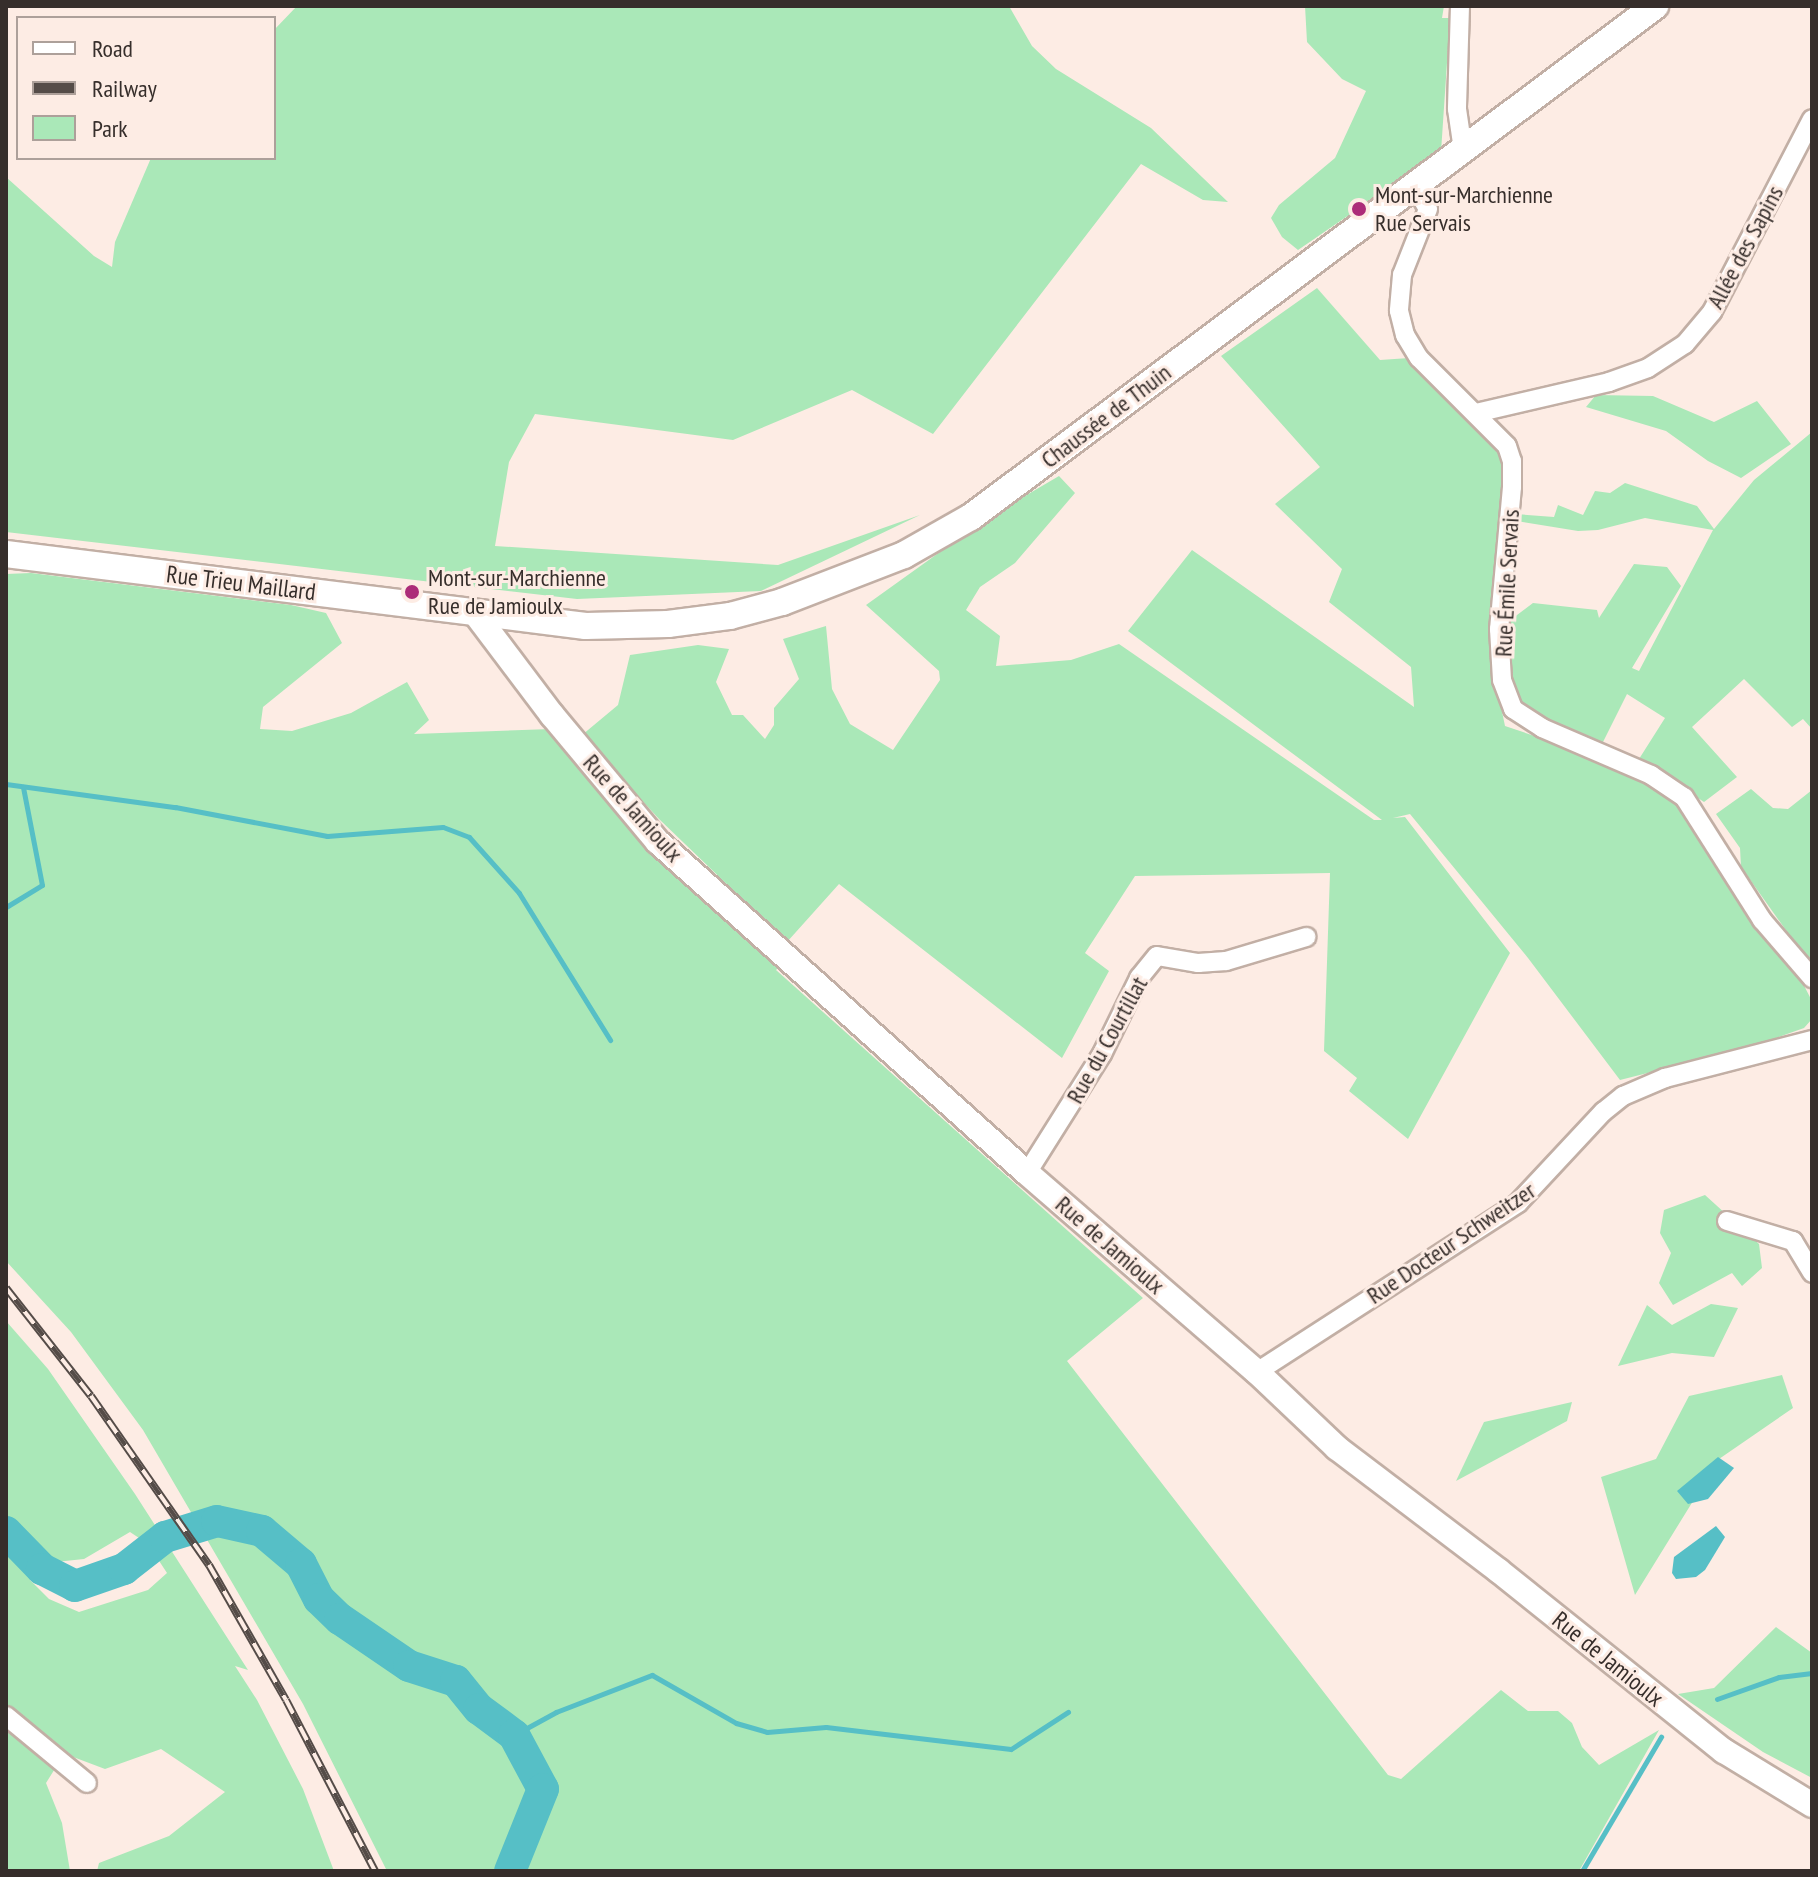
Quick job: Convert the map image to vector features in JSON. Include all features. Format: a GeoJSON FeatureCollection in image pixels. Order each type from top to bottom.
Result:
{"type":"FeatureCollection","features":[{"type":"Feature","properties":{"kind":"main road","name":"Chaussée de Thuin"},"geometry":{"type":"LineString","coordinates":[[475,613],[586,626],[668,624],[730,616],[782,602],[904,555],[971,517],[1655,6]]}},
{"type":"Feature","properties":{"kind":"main road","name":"Rue Trieu Maillard"},"geometry":{"type":"LineString","coordinates":[[6,554],[475,613]]}},
{"type":"Feature","properties":{"kind":"street"},"geometry":{"type":"LineString","coordinates":[[1460,6],[1457,109],[1463,150]]}},
{"type":"Feature","properties":{"kind":"street","name":"Allée des Sapins"},"geometry":{"type":"LineString","coordinates":[[1476,413],[1609,382],[1648,368],[1685,344],[1712,312],[1812,119]]}},
{"type":"Feature","properties":{"kind":"street","name":"Rue Émile Servais"},"geometry":{"type":"LineString","coordinates":[[1415,186],[1428,209],[1402,275],[1399,311],[1405,335],[1419,358],[1507,446],[1512,461],[1499,629],[1502,680],[1513,709],[1542,728],[1672,786],[1693,809],[1762,920],[1812,978]]}},
{"type":"Feature","properties":{"kind":"street","name":"Rue de Jamioulx"},"geometry":{"type":"LineString","coordinates":[[475,613],[552,715],[658,842],[1027,1173],[1257,1372],[1337,1448],[1499,1571],[1724,1751],[1812,1805]]}},
{"type":"Feature","properties":{"kind":"street","name":"Rue du Courtillat"},"geometry":{"type":"LineString","coordinates":[[1027,1173],[1102,1054],[1139,978],[1157,956],[1198,963],[1226,961],[1306,937]]}},
{"type":"Feature","properties":{"kind":"street","name":"Rue Docteur Schweitzer"},"geometry":{"type":"LineString","coordinates":[[1257,1372],[1518,1203],[1603,1112],[1623,1096],[1665,1078],[1812,1040]]}},
{"type":"Feature","properties":{"kind":"street"},"geometry":{"type":"LineString","coordinates":[[1727,1221],[1793,1241],[1812,1273]]}},
{"type":"Feature","properties":{"kind":"street"},"geometry":{"type":"LineString","coordinates":[[6,1716],[87,1783]]}},
{"type":"Feature","properties":{"kind":"green space"},"geometry":{"type":"Polygon","coordinates":[[[297,6],[1009,6],[1032,46],[1056,69],[1151,128],[1228,202],[1203,200],[1141,164],[933,434],[852,390],[733,440],[535,414],[509,462],[495,546],[778,565],[920,515],[761,591],[577,599],[6,532],[6,177],[94,256],[112,267],[115,242],[150,160],[276,160],[276,28],[297,6]]]}},
{"type":"Feature","properties":{"kind":"green space"},"geometry":{"type":"Polygon","coordinates":[[[1305,6],[1444,6],[1442,18],[1450,18],[1441,152],[1298,250],[1282,237],[1271,218],[1279,205],[1335,158],[1366,91],[1342,79],[1307,42],[1305,6]]]}},
{"type":"Feature","properties":{"kind":"green space"},"geometry":{"type":"Polygon","coordinates":[[[1317,288],[1380,360],[1409,358],[1503,452],[1493,649],[1494,673],[1505,726],[1594,756],[1678,799],[1799,976],[1812,1001],[1812,1019],[1804,1028],[1750,1047],[1620,1080],[1528,958],[1410,814],[1393,818],[1405,817],[1510,953],[1408,1139],[1349,1091],[1357,1078],[1324,1051],[1330,873],[1135,876],[1085,953],[1109,971],[1062,1058],[839,884],[787,942],[659,819],[582,735],[618,705],[630,655],[698,645],[729,649],[716,682],[732,715],[743,715],[765,739],[774,725],[774,708],[799,679],[783,639],[826,626],[832,689],[850,724],[893,750],[940,680],[939,671],[866,605],[986,519],[1059,476],[1075,493],[1015,563],[980,587],[966,610],[1000,636],[996,666],[1071,660],[1119,644],[1374,820],[1382,820],[1128,631],[1192,550],[1414,707],[1411,667],[1329,602],[1342,569],[1275,504],[1320,467],[1221,356],[1317,288]]]}},
{"type":"Feature","properties":{"kind":"green space"},"geometry":{"type":"Polygon","coordinates":[[[1596,395],[1653,396],[1714,422],[1757,401],[1791,444],[1741,478],[1708,461],[1666,431],[1586,407],[1596,395]]]}},
{"type":"Feature","properties":{"kind":"green space"},"geometry":{"type":"Polygon","coordinates":[[[1812,432],[1812,729],[1803,719],[1792,727],[1744,679],[1692,727],[1737,777],[1704,802],[1639,759],[1665,718],[1627,694],[1600,748],[1520,707],[1511,688],[1503,631],[1509,621],[1533,603],[1597,610],[1599,618],[1634,564],[1667,567],[1681,586],[1632,668],[1639,671],[1713,530],[1645,518],[1598,530],[1578,531],[1516,521],[1516,514],[1554,517],[1558,505],[1583,515],[1595,491],[1610,493],[1625,483],[1697,506],[1714,529],[1754,480],[1812,432]]]}},
{"type":"Feature","properties":{"kind":"green space"},"geometry":{"type":"Polygon","coordinates":[[[31,573],[291,605],[326,613],[342,643],[263,707],[260,729],[292,731],[351,713],[407,682],[429,720],[414,734],[551,729],[642,844],[781,965],[776,970],[1143,1298],[1067,1361],[1388,1775],[1401,1779],[1501,1690],[1528,1711],[1558,1711],[1572,1723],[1582,1747],[1599,1765],[1659,1730],[1579,1871],[387,1871],[303,1704],[143,1430],[71,1332],[6,1261],[6,574],[31,573]]]}},
{"type":"Feature","properties":{"kind":"green space"},"geometry":{"type":"Polygon","coordinates":[[[1751,789],[1773,808],[1788,809],[1812,790],[1812,967],[1741,867],[1740,848],[1716,814],[1751,789]]]}},
{"type":"Feature","properties":{"kind":"green space"},"geometry":{"type":"Polygon","coordinates":[[[1705,1195],[1759,1244],[1762,1268],[1742,1286],[1732,1273],[1673,1305],[1659,1283],[1671,1253],[1660,1233],[1664,1210],[1705,1195]]]}},
{"type":"Feature","properties":{"kind":"green space"},"geometry":{"type":"Polygon","coordinates":[[[1711,1304],[1738,1308],[1714,1357],[1672,1353],[1618,1366],[1647,1305],[1672,1325],[1711,1304]]]}},
{"type":"Feature","properties":{"kind":"green space"},"geometry":{"type":"Polygon","coordinates":[[[6,1321],[48,1369],[135,1494],[248,1670],[235,1666],[257,1700],[303,1789],[334,1871],[97,1871],[99,1863],[169,1836],[225,1792],[161,1749],[105,1769],[60,1752],[6,1705],[6,1321]],[[130,1532],[84,1559],[46,1563],[30,1580],[49,1599],[79,1612],[148,1590],[167,1573],[148,1544],[130,1532]]]}},
{"type":"Feature","properties":{"kind":"green space"},"geometry":{"type":"Polygon","coordinates":[[[1782,1375],[1793,1408],[1719,1459],[1635,1595],[1601,1477],[1656,1459],[1689,1396],[1782,1375]]]}},
{"type":"Feature","properties":{"kind":"green space"},"geometry":{"type":"Polygon","coordinates":[[[1572,1402],[1567,1421],[1456,1481],[1484,1422],[1572,1402]]]}},
{"type":"Feature","properties":{"kind":"green space"},"geometry":{"type":"Polygon","coordinates":[[[1776,1627],[1812,1653],[1812,1778],[1763,1752],[1678,1694],[1714,1688],[1776,1627]]]}},
{"type":"Feature","properties":{"kind":"green space"},"geometry":{"type":"Polygon","coordinates":[[[6,1721],[56,1767],[46,1783],[62,1823],[70,1871],[6,1871],[6,1721]]]}},
{"type":"Feature","properties":{"kind":"water"},"geometry":{"type":"Polygon","coordinates":[[[1718,1457],[1734,1468],[1708,1499],[1688,1504],[1677,1491],[1718,1457]]]}},
{"type":"Feature","properties":{"kind":"water"},"geometry":{"type":"Polygon","coordinates":[[[1716,1526],[1725,1537],[1705,1570],[1696,1577],[1676,1579],[1672,1573],[1674,1557],[1716,1526]]]}},
{"type":"Feature","properties":{"kind":"waterway"},"geometry":{"type":"LineString","coordinates":[[6,784],[175,807],[327,836],[443,827],[469,837],[519,893],[610,1040]]}},
{"type":"Feature","properties":{"kind":"waterway"},"geometry":{"type":"LineString","coordinates":[[6,907],[42,885],[23,787]]}},
{"type":"Feature","properties":{"kind":"waterway"},"geometry":{"type":"LineString","coordinates":[[6,1532],[42,1569],[75,1586],[124,1569],[165,1537],[217,1521],[262,1531],[301,1564],[319,1599],[340,1619],[409,1666],[456,1681],[479,1709],[514,1735],[543,1789],[510,1871]]}},
{"type":"Feature","properties":{"kind":"waterway"},"geometry":{"type":"LineString","coordinates":[[1717,1699],[1779,1677],[1812,1673]]}},
{"type":"Feature","properties":{"kind":"waterway"},"geometry":{"type":"LineString","coordinates":[[514,1735],[556,1712],[652,1675],[736,1723],[767,1732],[826,1727],[1011,1749],[1068,1712]]}},
{"type":"Feature","properties":{"kind":"waterway"},"geometry":{"type":"LineString","coordinates":[[1582,1871],[1661,1737]]}},
{"type":"Feature","properties":{"kind":"railway"},"geometry":{"type":"LineString","coordinates":[[6,1288],[91,1396],[209,1565],[286,1700],[375,1871]]}},
{"type":"Feature","properties":{"kind":"place","name":"Mont-sur-Marchienne Rue Servais"},"geometry":{"type":"Point","coordinates":[1359,209]}},
{"type":"Feature","properties":{"kind":"place","name":"Mont-sur-Marchienne Rue de Jamioulx"},"geometry":{"type":"Point","coordinates":[412,592]}}]}
